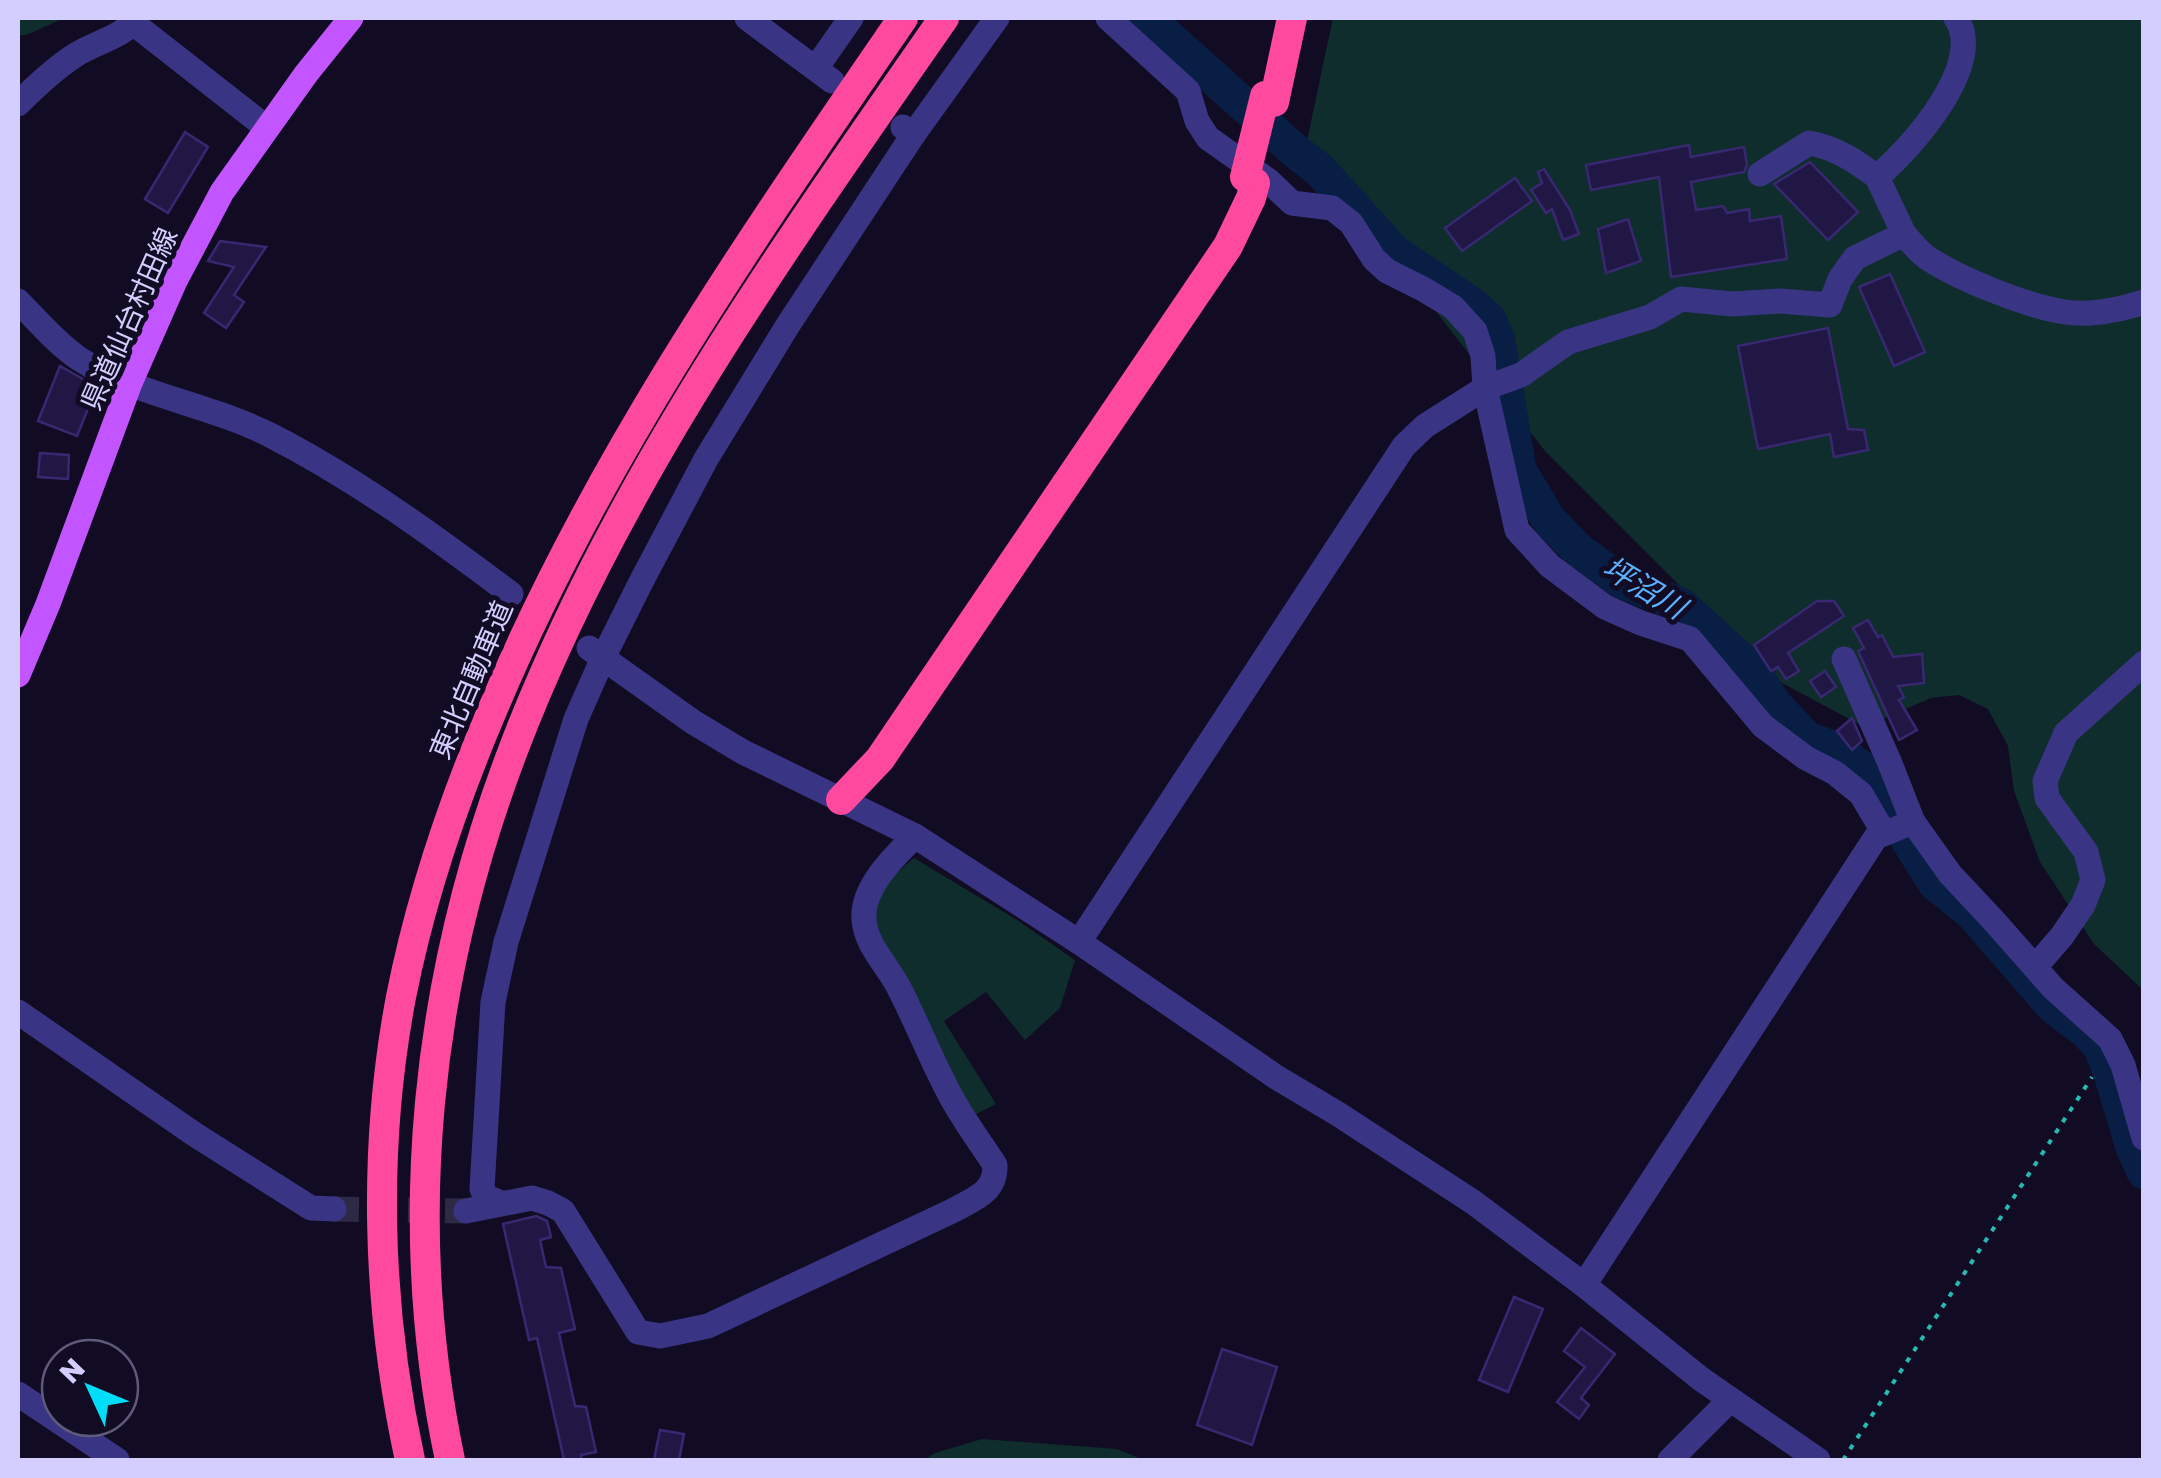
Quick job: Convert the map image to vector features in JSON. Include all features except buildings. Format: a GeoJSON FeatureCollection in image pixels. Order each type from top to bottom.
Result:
{"type":"FeatureCollection","features":[{"type":"Feature","properties":{"kind":"highway","name":"東北自動車道"},"geometry":{"type":"LineString","coordinates":[[410,1460],[386,1308],[382,1168],[401,999],[415,935],[456,800],[549,584],[658,388],[743,254],[903,18]]}},
{"type":"Feature","properties":{"kind":"highway"},"geometry":{"type":"LineString","coordinates":[[450,1460],[430,1341],[424,1254],[429,1108],[441,1010],[460,919],[512,755],[581,596],[692,397],[770,272],[944,18]]}},
{"type":"Feature","properties":{"kind":"highway"},"geometry":{"type":"LineString","coordinates":[[1270,99],[1280,18]]}},
{"type":"Feature","properties":{"kind":"highway"},"geometry":{"type":"LineString","coordinates":[[841,800],[872,737],[1218,243],[1250,180],[1292,18]]}},
{"type":"Feature","properties":{"kind":"main road","name":"県道仙台村田線"},"geometry":{"type":"LineString","coordinates":[[18,675],[130,383],[175,281],[222,192],[351,18]]}},
{"type":"Feature","properties":{"kind":"street"},"geometry":{"type":"LineString","coordinates":[[747,18],[824,75],[850,18]]}},
{"type":"Feature","properties":{"kind":"street"},"geometry":{"type":"LineString","coordinates":[[501,1203],[487,1198],[482,1190],[493,1002],[506,942],[596,653],[706,460],[908,131],[997,18]]}},
{"type":"Feature","properties":{"kind":"street"},"geometry":{"type":"LineString","coordinates":[[1108,18],[1188,92],[1197,121],[1208,138],[1292,203],[1332,208],[1350,223],[1387,272],[1453,308],[1475,331],[1497,384],[1517,530],[1550,566],[1606,608],[1690,639],[1763,726],[1806,758],[1834,772],[1950,874],[2053,988],[2110,1039],[2144,1138]]}},
{"type":"Feature","properties":{"kind":"street"},"geometry":{"type":"LineString","coordinates":[[1877,177],[1912,145],[1956,78],[1963,54],[1962,26],[1956,18]]}},
{"type":"Feature","properties":{"kind":"street"},"geometry":{"type":"LineString","coordinates":[[18,104],[76,54],[110,39],[135,20],[267,128]]}},
{"type":"Feature","properties":{"kind":"street"},"geometry":{"type":"LineString","coordinates":[[1760,174],[1809,143],[1825,146],[1877,177],[1904,234],[1914,247],[1942,266],[1996,291],[2065,312],[2095,313],[2144,302]]}},
{"type":"Feature","properties":{"kind":"street"},"geometry":{"type":"LineString","coordinates":[[1079,942],[1404,446],[1425,426],[1568,342],[1650,317],[1681,299],[1830,305],[1840,279],[1856,258],[1904,234]]}},
{"type":"Feature","properties":{"kind":"street"},"geometry":{"type":"LineString","coordinates":[[18,301],[82,361],[130,383],[267,433],[342,475],[511,594]]}},
{"type":"Feature","properties":{"kind":"street"},"geometry":{"type":"LineString","coordinates":[[596,653],[692,722],[743,752],[915,836],[1191,1016],[1276,1077],[1473,1202],[1584,1284],[1700,1380],[1818,1460]]}},
{"type":"Feature","properties":{"kind":"street"},"geometry":{"type":"LineString","coordinates":[[1844,658],[1889,761],[1899,827]]}},
{"type":"Feature","properties":{"kind":"street"},"geometry":{"type":"LineString","coordinates":[[2035,967],[2073,921],[2093,880],[2086,852],[2046,798],[2044,781],[2066,733],[2144,663]]}},
{"type":"Feature","properties":{"kind":"street"},"geometry":{"type":"LineString","coordinates":[[1584,1284],[1876,837],[1899,827]]}},
{"type":"Feature","properties":{"kind":"street"},"geometry":{"type":"LineString","coordinates":[[466,1211],[532,1198],[563,1211],[638,1332],[660,1336],[708,1326],[952,1211],[988,1190],[996,1179],[995,1166],[950,1095],[897,984],[871,944],[864,921],[865,903],[874,884],[915,836]]}},
{"type":"Feature","properties":{"kind":"street"},"geometry":{"type":"LineString","coordinates":[[18,1012],[194,1134],[311,1208],[334,1210]]}},
{"type":"Feature","properties":{"kind":"street"},"geometry":{"type":"LineString","coordinates":[[18,1394],[116,1460]]}},
{"type":"Feature","properties":{"kind":"street"},"geometry":{"type":"LineString","coordinates":[[1670,1460],[1730,1400]]}},
{"type":"Feature","properties":{"kind":"path"},"geometry":{"type":"LineString","coordinates":[[1843,1460],[2092,1076]]}},
{"type":"Feature","properties":{"kind":"green space"},"geometry":{"type":"Polygon","coordinates":[[[18,18],[64,18],[18,36],[18,18]]]}},
{"type":"Feature","properties":{"kind":"green space"},"geometry":{"type":"Polygon","coordinates":[[[1333,18],[2143,18],[2143,990],[2094,944],[2040,862],[2014,791],[2008,746],[1988,709],[1959,695],[1931,698],[1864,727],[1771,677],[1545,451],[1306,145],[1333,18]]]}},
{"type":"Feature","properties":{"kind":"green space"},"geometry":{"type":"Polygon","coordinates":[[[914,858],[1075,960],[1060,1008],[1025,1040],[986,992],[944,1021],[996,1104],[972,1116],[876,932],[876,908],[883,890],[914,858]]]}},
{"type":"Feature","properties":{"kind":"green space"},"geometry":{"type":"Polygon","coordinates":[[[982,1439],[1117,1449],[1144,1460],[924,1460],[982,1439]]]}},
{"type":"Feature","properties":{"kind":"waterway","name":"坪沼川"},"geometry":{"type":"LineString","coordinates":[[1147,18],[1320,170],[1394,252],[1489,320],[1498,341],[1519,470],[1549,520],[1577,549],[1619,580],[1681,605],[1751,669],[1775,705],[1806,738],[1835,749],[1859,766],[1935,883],[1972,913],[2054,1007],[2101,1047],[2144,1172]]}},
{"type":"Feature","properties":{"kind":"tunnel"},"geometry":{"type":"LineString","coordinates":[[334,1209],[466,1211]]}}]}
